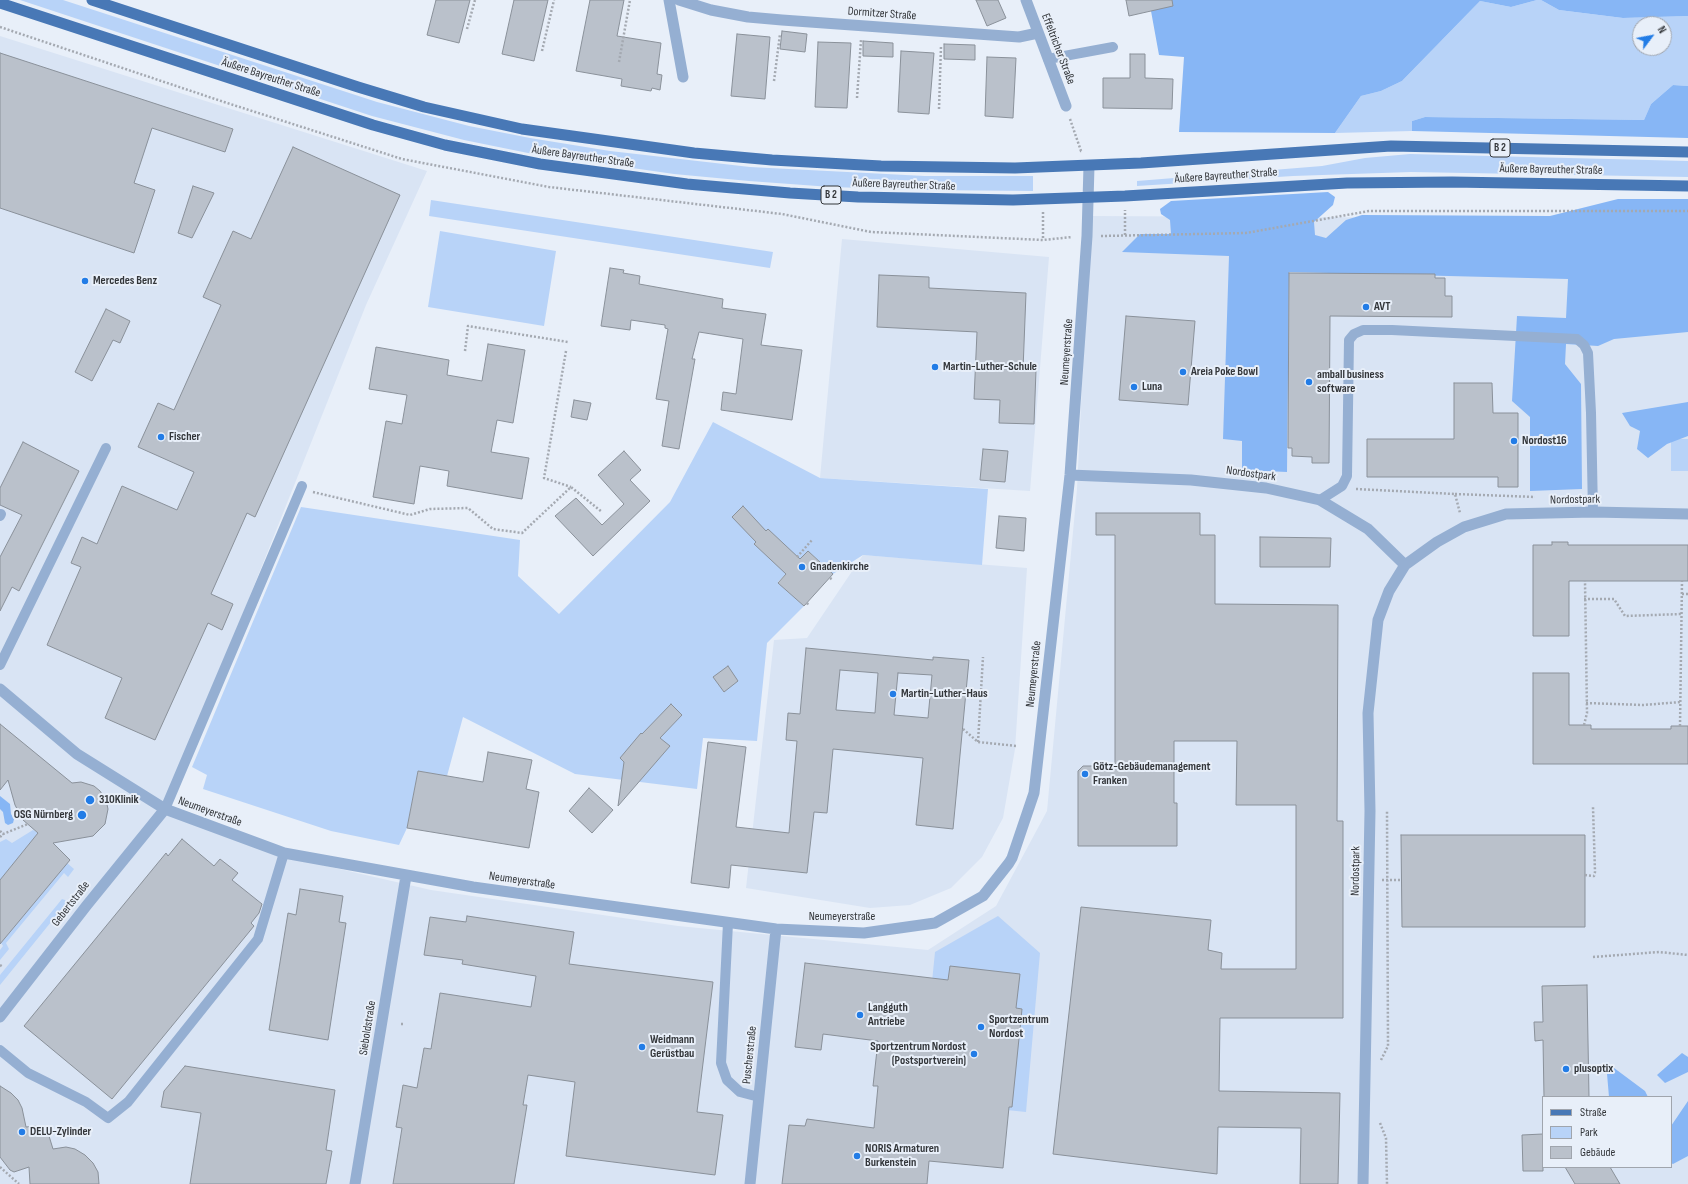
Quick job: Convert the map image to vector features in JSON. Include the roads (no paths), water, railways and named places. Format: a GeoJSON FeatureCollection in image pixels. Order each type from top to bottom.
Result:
{"type":"FeatureCollection","features":[{"type":"Feature","properties":{"kind":"main road","name":"Äußere Bayreuther Straße"},"geometry":{"type":"LineString","coordinates":[[92,0],[358,87],[431,109],[522,129],[694,153],[772,160],[904,166],[1015,168],[1089,166],[1392,146],[1688,152]]}},
{"type":"Feature","properties":{"kind":"main road","name":"Äußere Bayreuther Straße"},"geometry":{"type":"LineString","coordinates":[[0,3],[373,125],[445,145],[533,163],[635,178],[790,193],[925,199],[1089,198],[1347,183],[1452,182],[1688,186]]}},
{"type":"Feature","properties":{"kind":"street"},"geometry":{"type":"LineString","coordinates":[[668,0],[683,77]]}},
{"type":"Feature","properties":{"kind":"street","name":"Dormitzer Straße"},"geometry":{"type":"LineString","coordinates":[[679,0],[711,10],[748,17],[1019,37],[1038,33]]}},
{"type":"Feature","properties":{"kind":"street","name":"Effeltricher Straße"},"geometry":{"type":"LineString","coordinates":[[1026,0],[1066,106]]}},
{"type":"Feature","properties":{"kind":"street","name":"Neumeyerstraße"},"geometry":{"type":"LineString","coordinates":[[0,689],[77,754],[165,809],[284,853],[406,876],[551,898],[776,929],[864,933],[935,923],[983,896],[1012,858],[1034,793],[1070,475],[1077,392],[1089,198],[1089,166]]}},
{"type":"Feature","properties":{"kind":"street","name":"Nordostpark"},"geometry":{"type":"LineString","coordinates":[[1070,475],[1191,480],[1266,488],[1320,500],[1368,529],[1405,565]]}},
{"type":"Feature","properties":{"kind":"street","name":"Nordostpark"},"geometry":{"type":"LineString","coordinates":[[1363,1184],[1370,811],[1368,713],[1378,620],[1389,591],[1405,565],[1437,542],[1464,527],[1506,514],[1593,512],[1688,514]]}},
{"type":"Feature","properties":{"kind":"street","name":"Gebertstraße"},"geometry":{"type":"LineString","coordinates":[[0,1017],[87,904],[165,809]]}},
{"type":"Feature","properties":{"kind":"street","name":"Sieboldstraße"},"geometry":{"type":"LineString","coordinates":[[355,1184],[406,876]]}},
{"type":"Feature","properties":{"kind":"street","name":"Puscherstraße"},"geometry":{"type":"LineString","coordinates":[[750,1184],[776,929]]}},
{"type":"Feature","properties":{"kind":"lane"},"geometry":{"type":"LineString","coordinates":[[1048,59],[1113,47]]}},
{"type":"Feature","properties":{"kind":"lane"},"geometry":{"type":"LineString","coordinates":[[1320,500],[1342,486],[1347,476],[1349,340],[1354,334],[1364,330],[1392,330],[1577,339],[1584,345],[1588,353],[1593,512]]}},
{"type":"Feature","properties":{"kind":"lane"},"geometry":{"type":"LineString","coordinates":[[0,665],[106,448]]}},
{"type":"Feature","properties":{"kind":"lane"},"geometry":{"type":"LineString","coordinates":[[165,809],[302,486]]}},
{"type":"Feature","properties":{"kind":"lane"},"geometry":{"type":"LineString","coordinates":[[0,1050],[28,1072],[86,1102],[108,1118],[128,1102],[258,939],[284,853]]}},
{"type":"Feature","properties":{"kind":"lane"},"geometry":{"type":"LineString","coordinates":[[728,923],[721,1063],[727,1080],[740,1092],[759,1097]]}},
{"type":"Feature","properties":{"kind":"place","name":"Mercedes Benz"},"geometry":{"type":"Point","coordinates":[85,281]}},
{"type":"Feature","properties":{"kind":"place","name":"AVT"},"geometry":{"type":"Point","coordinates":[1366,307]}},
{"type":"Feature","properties":{"kind":"place","name":"Martin-Luther-Schule"},"geometry":{"type":"Point","coordinates":[935,367]}},
{"type":"Feature","properties":{"kind":"place","name":"Areia Poke Bowl"},"geometry":{"type":"Point","coordinates":[1183,372]}},
{"type":"Feature","properties":{"kind":"place","name":"amball business software"},"geometry":{"type":"Point","coordinates":[1309,382]}},
{"type":"Feature","properties":{"kind":"place","name":"Luna"},"geometry":{"type":"Point","coordinates":[1134,387]}},
{"type":"Feature","properties":{"kind":"place","name":"Fischer"},"geometry":{"type":"Point","coordinates":[161,437]}},
{"type":"Feature","properties":{"kind":"place","name":"Nordost16"},"geometry":{"type":"Point","coordinates":[1514,441]}},
{"type":"Feature","properties":{"kind":"place","name":"Gnadenkirche"},"geometry":{"type":"Point","coordinates":[802,567]}},
{"type":"Feature","properties":{"kind":"place","name":"Martin-Luther-Haus"},"geometry":{"type":"Point","coordinates":[893,694]}},
{"type":"Feature","properties":{"kind":"place","name":"Götz-Gebäudemanagement Franken"},"geometry":{"type":"Point","coordinates":[1085,774]}},
{"type":"Feature","properties":{"kind":"place","name":"310Klinik"},"geometry":{"type":"Point","coordinates":[90,800]}},
{"type":"Feature","properties":{"kind":"place","name":"OSG Nürnberg"},"geometry":{"type":"Point","coordinates":[82,815]}},
{"type":"Feature","properties":{"kind":"place","name":"Langguth Antriebe"},"geometry":{"type":"Point","coordinates":[860,1015]}},
{"type":"Feature","properties":{"kind":"place","name":"Sportzentrum Nordost"},"geometry":{"type":"Point","coordinates":[981,1027]}},
{"type":"Feature","properties":{"kind":"place","name":"Weidmann Gerüstbau"},"geometry":{"type":"Point","coordinates":[642,1047]}},
{"type":"Feature","properties":{"kind":"place","name":"Sportzentrum Nordost (Postsportverein)"},"geometry":{"type":"Point","coordinates":[974,1054]}},
{"type":"Feature","properties":{"kind":"place","name":"plusoptix"},"geometry":{"type":"Point","coordinates":[1566,1069]}},
{"type":"Feature","properties":{"kind":"place","name":"DELU-Zylinder"},"geometry":{"type":"Point","coordinates":[22,1132]}},
{"type":"Feature","properties":{"kind":"place","name":"NORIS Armaturen Burkenstein"},"geometry":{"type":"Point","coordinates":[857,1156]}}]}
